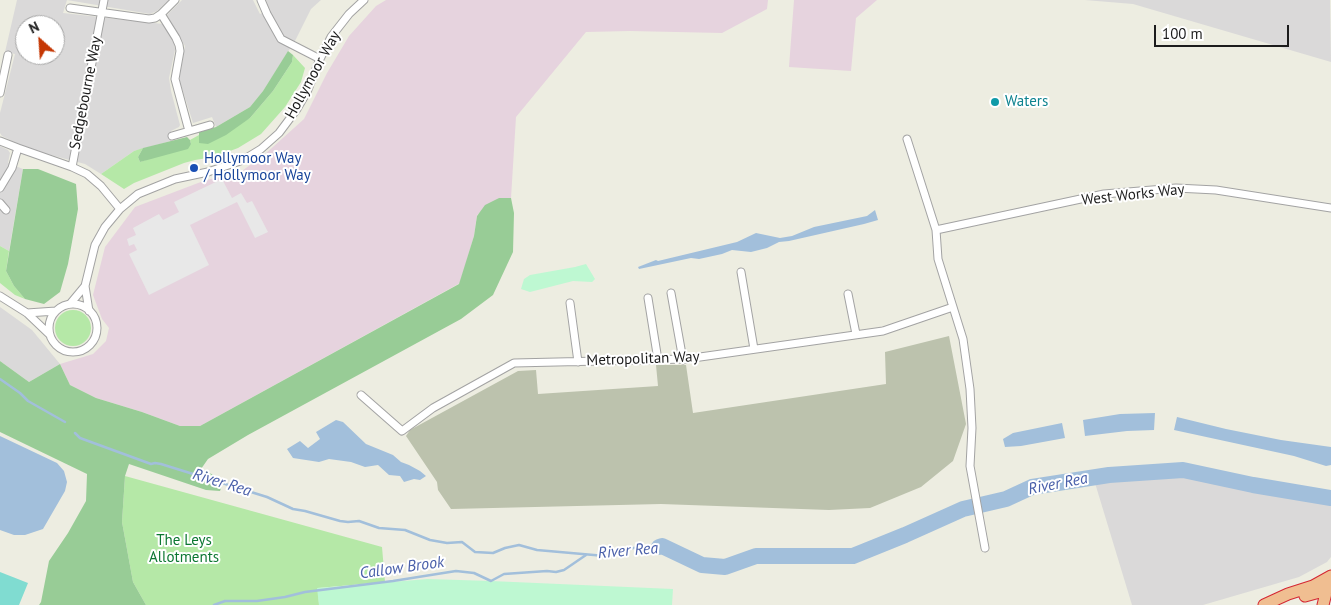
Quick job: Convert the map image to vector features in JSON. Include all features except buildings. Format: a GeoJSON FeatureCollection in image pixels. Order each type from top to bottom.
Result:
{"type":"FeatureCollection","features":[{"type":"Feature","properties":{"kind":"highway"},"geometry":{"type":"LineString","coordinates":[[1266,605],[1288,594],[1313,586],[1331,576]]}},
{"type":"Feature","properties":{"kind":"highway"},"geometry":{"type":"LineString","coordinates":[[1266,605],[1300,598],[1329,588]]}},
{"type":"Feature","properties":{"kind":"highway"},"geometry":{"type":"LineString","coordinates":[[1323,605],[1329,588]]}},
{"type":"Feature","properties":{"kind":"street","name":"Sedgebourne Way"},"geometry":{"type":"LineString","coordinates":[[104,0],[72,167],[87,174],[102,186],[120,209]]}},
{"type":"Feature","properties":{"kind":"street"},"geometry":{"type":"LineString","coordinates":[[70,8],[149,19],[161,14],[176,0]]}},
{"type":"Feature","properties":{"kind":"street"},"geometry":{"type":"LineString","coordinates":[[261,0],[282,39],[320,59]]}},
{"type":"Feature","properties":{"kind":"street","name":"Hollymoor Way"},"geometry":{"type":"LineString","coordinates":[[89,311],[86,286],[95,245],[105,227],[120,209],[138,194],[175,179],[208,172],[243,160],[261,149],[279,133],[297,109],[307,92],[320,59],[332,37],[364,0]]}},
{"type":"Feature","properties":{"kind":"street"},"geometry":{"type":"LineString","coordinates":[[161,14],[179,44],[180,51],[174,79],[189,131]]}},
{"type":"Feature","properties":{"kind":"street"},"geometry":{"type":"LineString","coordinates":[[0,94],[8,56]]}},
{"type":"Feature","properties":{"kind":"street"},"geometry":{"type":"LineString","coordinates":[[172,136],[210,125]]}},
{"type":"Feature","properties":{"kind":"street"},"geometry":{"type":"LineString","coordinates":[[907,139],[936,230],[938,259],[962,339],[970,389],[972,428],[970,466],[985,548]]}},
{"type":"Feature","properties":{"kind":"street"},"geometry":{"type":"LineString","coordinates":[[0,141],[72,167]]}},
{"type":"Feature","properties":{"kind":"street"},"geometry":{"type":"LineString","coordinates":[[0,188],[12,168],[18,148]]}},
{"type":"Feature","properties":{"kind":"street","name":"West Works Way"},"geometry":{"type":"LineString","coordinates":[[936,230],[1104,194],[1176,188],[1216,190],[1331,208]]}},
{"type":"Feature","properties":{"kind":"street"},"geometry":{"type":"LineString","coordinates":[[0,203],[6,210]]}},
{"type":"Feature","properties":{"kind":"street"},"geometry":{"type":"LineString","coordinates":[[741,272],[754,349]]}},
{"type":"Feature","properties":{"kind":"street","name":"Hollymoor Way"},"geometry":{"type":"LineString","coordinates":[[70,304],[86,286]]}},
{"type":"Feature","properties":{"kind":"street"},"geometry":{"type":"LineString","coordinates":[[671,293],[683,360]]}},
{"type":"Feature","properties":{"kind":"street"},"geometry":{"type":"LineString","coordinates":[[848,294],[856,334]]}},
{"type":"Feature","properties":{"kind":"street"},"geometry":{"type":"LineString","coordinates":[[0,296],[27,313],[49,334],[58,348],[65,351],[72,353],[80,352],[95,342],[97,324]]}},
{"type":"Feature","properties":{"kind":"street"},"geometry":{"type":"LineString","coordinates":[[648,298],[658,360]]}},
{"type":"Feature","properties":{"kind":"street"},"geometry":{"type":"LineString","coordinates":[[570,303],[578,362]]}},
{"type":"Feature","properties":{"kind":"street"},"geometry":{"type":"LineString","coordinates":[[49,334],[51,318],[62,306],[70,304],[86,308],[104,331]]}},
{"type":"Feature","properties":{"kind":"street","name":"Metropolitan Way"},"geometry":{"type":"LineString","coordinates":[[361,395],[402,431],[433,408],[514,363],[683,360],[883,330],[953,307]]}},
{"type":"Feature","properties":{"kind":"street"},"geometry":{"type":"LineString","coordinates":[[27,313],[56,311]]}},
{"type":"Feature","properties":{"kind":"shaded area"},"geometry":{"type":"Polygon","coordinates":[[[17,0],[67,0],[63,13],[163,24],[174,43],[175,50],[169,78],[180,125],[171,131],[171,141],[134,151],[101,174],[85,164],[28,149],[2,136],[0,133],[0,113],[15,54],[5,52],[17,0]]]}},
{"type":"Feature","properties":{"kind":"shaded area"},"geometry":{"type":"Polygon","coordinates":[[[67,0],[169,0],[157,11],[150,14],[67,0]]]}},
{"type":"Feature","properties":{"kind":"shaded area"},"geometry":{"type":"Polygon","coordinates":[[[182,0],[253,0],[260,14],[269,10],[266,0],[321,0],[311,9],[296,39],[263,91],[250,107],[216,127],[212,117],[193,123],[180,82],[185,46],[167,15],[182,0]]]}},
{"type":"Feature","properties":{"kind":"shaded area"},"geometry":{"type":"Polygon","coordinates":[[[386,0],[768,0],[767,9],[722,33],[586,32],[516,117],[511,198],[499,198],[477,215],[474,236],[460,283],[200,426],[180,426],[96,398],[70,385],[60,364],[93,354],[106,341],[109,328],[102,319],[93,295],[105,247],[135,207],[206,180],[239,173],[264,155],[304,119],[327,73],[349,36],[376,6],[386,0]]]}},
{"type":"Feature","properties":{"kind":"shaded area"},"geometry":{"type":"Polygon","coordinates":[[[794,0],[877,0],[856,18],[851,71],[789,67],[794,0]]]}},
{"type":"Feature","properties":{"kind":"shaded area"},"geometry":{"type":"Polygon","coordinates":[[[1085,0],[1330,0],[1331,62],[1133,4],[1085,0]]]}},
{"type":"Feature","properties":{"kind":"shaded area"},"geometry":{"type":"Polygon","coordinates":[[[0,146],[10,153],[8,163],[23,169],[9,251],[0,246],[0,146]]]}},
{"type":"Feature","properties":{"kind":"shaded area"},"geometry":{"type":"Polygon","coordinates":[[[222,179],[232,198],[241,193],[247,203],[252,201],[268,232],[255,238],[237,202],[190,225],[209,265],[149,295],[129,254],[137,250],[134,244],[129,246],[127,239],[136,235],[133,228],[159,214],[163,220],[179,212],[174,202],[222,179]]]}},
{"type":"Feature","properties":{"kind":"shaded area"},"geometry":{"type":"Polygon","coordinates":[[[875,210],[878,220],[779,242],[767,248],[751,252],[732,250],[699,259],[691,258],[639,269],[638,267],[656,260],[737,242],[756,233],[780,238],[792,236],[814,227],[867,216],[875,210]]]}},
{"type":"Feature","properties":{"kind":"shaded area"},"geometry":{"type":"Polygon","coordinates":[[[0,307],[32,330],[60,364],[29,382],[0,361],[0,307]]]}},
{"type":"Feature","properties":{"kind":"shaded area"},"geometry":{"type":"Polygon","coordinates":[[[949,336],[966,424],[953,461],[921,487],[870,508],[829,510],[661,504],[451,509],[438,490],[437,482],[406,436],[410,430],[518,371],[536,370],[538,394],[658,386],[656,365],[686,365],[693,413],[886,384],[885,352],[949,336]]]}},
{"type":"Feature","properties":{"kind":"shaded area"},"geometry":{"type":"Polygon","coordinates":[[[1155,413],[1154,430],[1085,436],[1083,420],[1120,414],[1155,413]]]}},
{"type":"Feature","properties":{"kind":"shaded area"},"geometry":{"type":"Polygon","coordinates":[[[1177,417],[1281,440],[1331,447],[1331,465],[1326,466],[1294,456],[1174,430],[1177,417]]]}},
{"type":"Feature","properties":{"kind":"shaded area"},"geometry":{"type":"Polygon","coordinates":[[[336,420],[343,422],[366,444],[393,455],[401,462],[426,476],[420,480],[414,479],[404,482],[400,476],[389,475],[378,465],[365,467],[351,462],[329,459],[319,462],[293,458],[287,449],[300,441],[308,448],[320,439],[316,432],[336,420]]]}},
{"type":"Feature","properties":{"kind":"shaded area"},"geometry":{"type":"Polygon","coordinates":[[[1062,423],[1065,438],[1005,447],[1003,439],[1013,433],[1062,423]]]}},
{"type":"Feature","properties":{"kind":"shaded area"},"geometry":{"type":"Polygon","coordinates":[[[0,436],[57,463],[64,471],[67,482],[65,491],[43,529],[25,535],[14,535],[0,530],[0,436]]]}},
{"type":"Feature","properties":{"kind":"shaded area"},"geometry":{"type":"Polygon","coordinates":[[[1183,470],[1253,485],[1331,498],[1331,557],[1327,562],[1299,577],[1203,605],[1132,605],[1095,483],[1109,475],[1183,470]]]}},
{"type":"Feature","properties":{"kind":"shaded area"},"geometry":{"type":"Polygon","coordinates":[[[0,572],[28,583],[19,605],[0,605],[0,572]]]}},
{"type":"Feature","properties":{"kind":"green space"},"geometry":{"type":"Polygon","coordinates":[[[288,51],[293,55],[292,62],[273,91],[250,118],[226,135],[208,144],[199,143],[199,132],[216,127],[250,107],[263,91],[288,51]]]}},
{"type":"Feature","properties":{"kind":"green space"},"geometry":{"type":"Polygon","coordinates":[[[293,55],[305,68],[301,82],[285,107],[261,134],[238,148],[214,157],[184,163],[134,183],[124,189],[101,174],[134,151],[143,148],[138,157],[140,162],[191,144],[190,140],[199,135],[199,143],[250,118],[273,91],[292,62],[293,55]]]}},
{"type":"Feature","properties":{"kind":"green space"},"geometry":{"type":"Polygon","coordinates":[[[187,137],[191,144],[188,149],[140,162],[138,157],[143,148],[187,137]]]}},
{"type":"Feature","properties":{"kind":"green space"},"geometry":{"type":"Polygon","coordinates":[[[23,169],[38,169],[76,184],[78,209],[68,264],[60,292],[44,304],[25,299],[14,286],[6,271],[23,169]]]}},
{"type":"Feature","properties":{"kind":"green space"},"geometry":{"type":"Polygon","coordinates":[[[499,198],[511,198],[514,213],[513,252],[493,295],[461,319],[248,435],[208,459],[201,469],[224,480],[220,491],[206,490],[129,464],[125,476],[122,522],[133,582],[146,605],[39,605],[49,561],[86,501],[87,474],[0,432],[0,361],[29,382],[60,364],[70,385],[96,398],[180,426],[200,426],[459,284],[474,236],[477,216],[485,205],[499,198]]]}},
{"type":"Feature","properties":{"kind":"green space"},"geometry":{"type":"Polygon","coordinates":[[[0,246],[9,251],[6,271],[14,286],[25,299],[15,295],[0,283],[0,246]]]}},
{"type":"Feature","properties":{"kind":"green space"},"geometry":{"type":"Polygon","coordinates":[[[586,264],[595,279],[592,282],[573,281],[530,292],[521,289],[524,279],[530,275],[586,264]]]}},
{"type":"Feature","properties":{"kind":"green space"},"geometry":{"type":"Polygon","coordinates":[[[73,310],[86,315],[91,328],[86,341],[73,346],[60,341],[55,328],[60,315],[73,310]]]}},
{"type":"Feature","properties":{"kind":"green space","name":"The Leys Allotments"},"geometry":{"type":"Polygon","coordinates":[[[125,476],[382,547],[385,582],[318,588],[319,605],[146,605],[133,582],[122,522],[125,476]]]}},
{"type":"Feature","properties":{"kind":"green space"},"geometry":{"type":"Polygon","coordinates":[[[428,579],[673,589],[672,605],[319,605],[317,588],[428,579]]]}},
{"type":"Feature","properties":{"kind":"waterway","name":"River Rea"},"geometry":{"type":"LineString","coordinates":[[0,379],[28,401],[65,422]]}},
{"type":"Feature","properties":{"kind":"waterway","name":"River Rea"},"geometry":{"type":"LineString","coordinates":[[75,433],[80,438],[151,464],[161,464],[267,497],[293,509],[340,521],[359,521],[379,528],[405,530],[430,540],[447,543],[462,542],[475,552],[493,553],[519,545],[537,550],[605,556],[633,548],[659,547]]}},
{"type":"Feature","properties":{"kind":"waterway","name":"River Rea"},"geometry":{"type":"LineString","coordinates":[[659,547],[662,546],[702,565],[725,567],[756,556],[853,556],[963,509],[1006,499],[1032,487],[1109,475],[1183,470],[1253,485],[1331,498]]}},
{"type":"Feature","properties":{"kind":"waterway","name":"Callow Brook"},"geometry":{"type":"LineString","coordinates":[[214,605],[225,601],[257,601],[305,592],[456,571],[474,573],[491,581],[504,574],[564,570],[586,555]]}},
{"type":"Feature","properties":{"kind":"place","name":"Waters"},"geometry":{"type":"Point","coordinates":[995,102]}},
{"type":"Feature","properties":{"kind":"place","name":"Hollymoor Way / Hollymoor Way"},"geometry":{"type":"Point","coordinates":[194,168]}}]}
